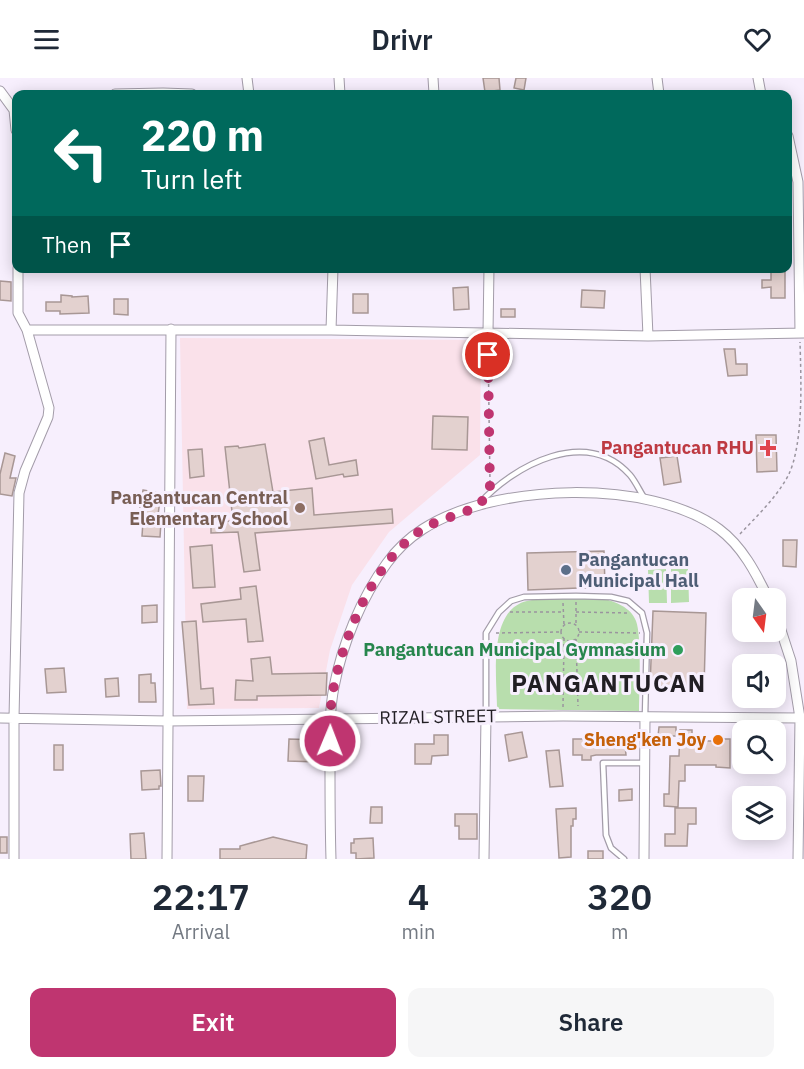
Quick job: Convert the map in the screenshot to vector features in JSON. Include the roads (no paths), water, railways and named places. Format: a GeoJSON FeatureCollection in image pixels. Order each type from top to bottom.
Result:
{"type":"FeatureCollection","features":[{"type":"Feature","properties":{"kind":"street"},"geometry":{"type":"LineString","coordinates":[[0,90],[12,105]]}},
{"type":"Feature","properties":{"kind":"street"},"geometry":{"type":"LineString","coordinates":[[27,330],[331,330],[648,336],[802,333],[798,182],[792,154]]}},
{"type":"Feature","properties":{"kind":"street"},"geometry":{"type":"LineString","coordinates":[[14,859],[14,718],[19,493],[25,471],[48,417],[49,408],[27,330],[18,313],[18,273]]}},
{"type":"Feature","properties":{"kind":"street"},"geometry":{"type":"LineString","coordinates":[[331,330],[333,273]]}},
{"type":"Feature","properties":{"kind":"street"},"geometry":{"type":"LineString","coordinates":[[488,332],[489,273]]}},
{"type":"Feature","properties":{"kind":"street"},"geometry":{"type":"LineString","coordinates":[[645,273],[648,336]]}},
{"type":"Feature","properties":{"kind":"street"},"geometry":{"type":"LineString","coordinates":[[167,859],[171,329]]}},
{"type":"Feature","properties":{"kind":"street"},"geometry":{"type":"LineString","coordinates":[[331,859],[330,718],[340,661],[368,593],[387,563],[405,542],[424,528],[476,507],[520,497],[557,492],[613,494],[645,499],[673,507],[717,528],[733,541],[762,588]]}},
{"type":"Feature","properties":{"kind":"street"},"geometry":{"type":"LineString","coordinates":[[785,642],[791,661],[802,718],[798,859]]}},
{"type":"Feature","properties":{"kind":"street"},"geometry":{"type":"LineString","coordinates":[[484,859],[486,716]]}},
{"type":"Feature","properties":{"kind":"street","name":"RIZAL STREET"},"geometry":{"type":"LineString","coordinates":[[0,718],[167,721],[486,716],[802,718]]}},
{"type":"Feature","properties":{"kind":"street"},"geometry":{"type":"LineString","coordinates":[[644,859],[645,717]]}},
{"type":"Feature","properties":{"kind":"lane"},"geometry":{"type":"LineString","coordinates":[[476,507],[505,479],[525,467],[554,456],[580,452],[598,454],[615,462],[630,476],[645,499]]}},
{"type":"Feature","properties":{"kind":"lane"},"geometry":{"type":"LineString","coordinates":[[486,716],[486,633],[499,612],[511,601],[524,597],[576,596],[611,597],[628,601],[642,613],[647,633],[645,717]]}},
{"type":"Feature","properties":{"kind":"lane"},"geometry":{"type":"LineString","coordinates":[[624,859],[611,848],[606,835],[603,763],[645,763]]}},
{"type":"Feature","properties":{"kind":"place","name":"Pangantucan RHU"},"geometry":{"type":"Point","coordinates":[768,448]}},
{"type":"Feature","properties":{"kind":"place","name":"Pangantucan Central Elementary School"},"geometry":{"type":"Point","coordinates":[300,508]}},
{"type":"Feature","properties":{"kind":"place","name":"Pangantucan Municipal Hall"},"geometry":{"type":"Point","coordinates":[566,570]}},
{"type":"Feature","properties":{"kind":"place","name":"Pangantucan Municipal Gymnasium"},"geometry":{"type":"Point","coordinates":[678,650]}},
{"type":"Feature","properties":{"kind":"place","name":"Sheng'ken Joy"},"geometry":{"type":"Point","coordinates":[718,740]}},
{"type":"Feature","properties":{"kind":"district","name":"PANGANTUCAN"},"geometry":{"type":"Point","coordinates":[609,684]}}]}
